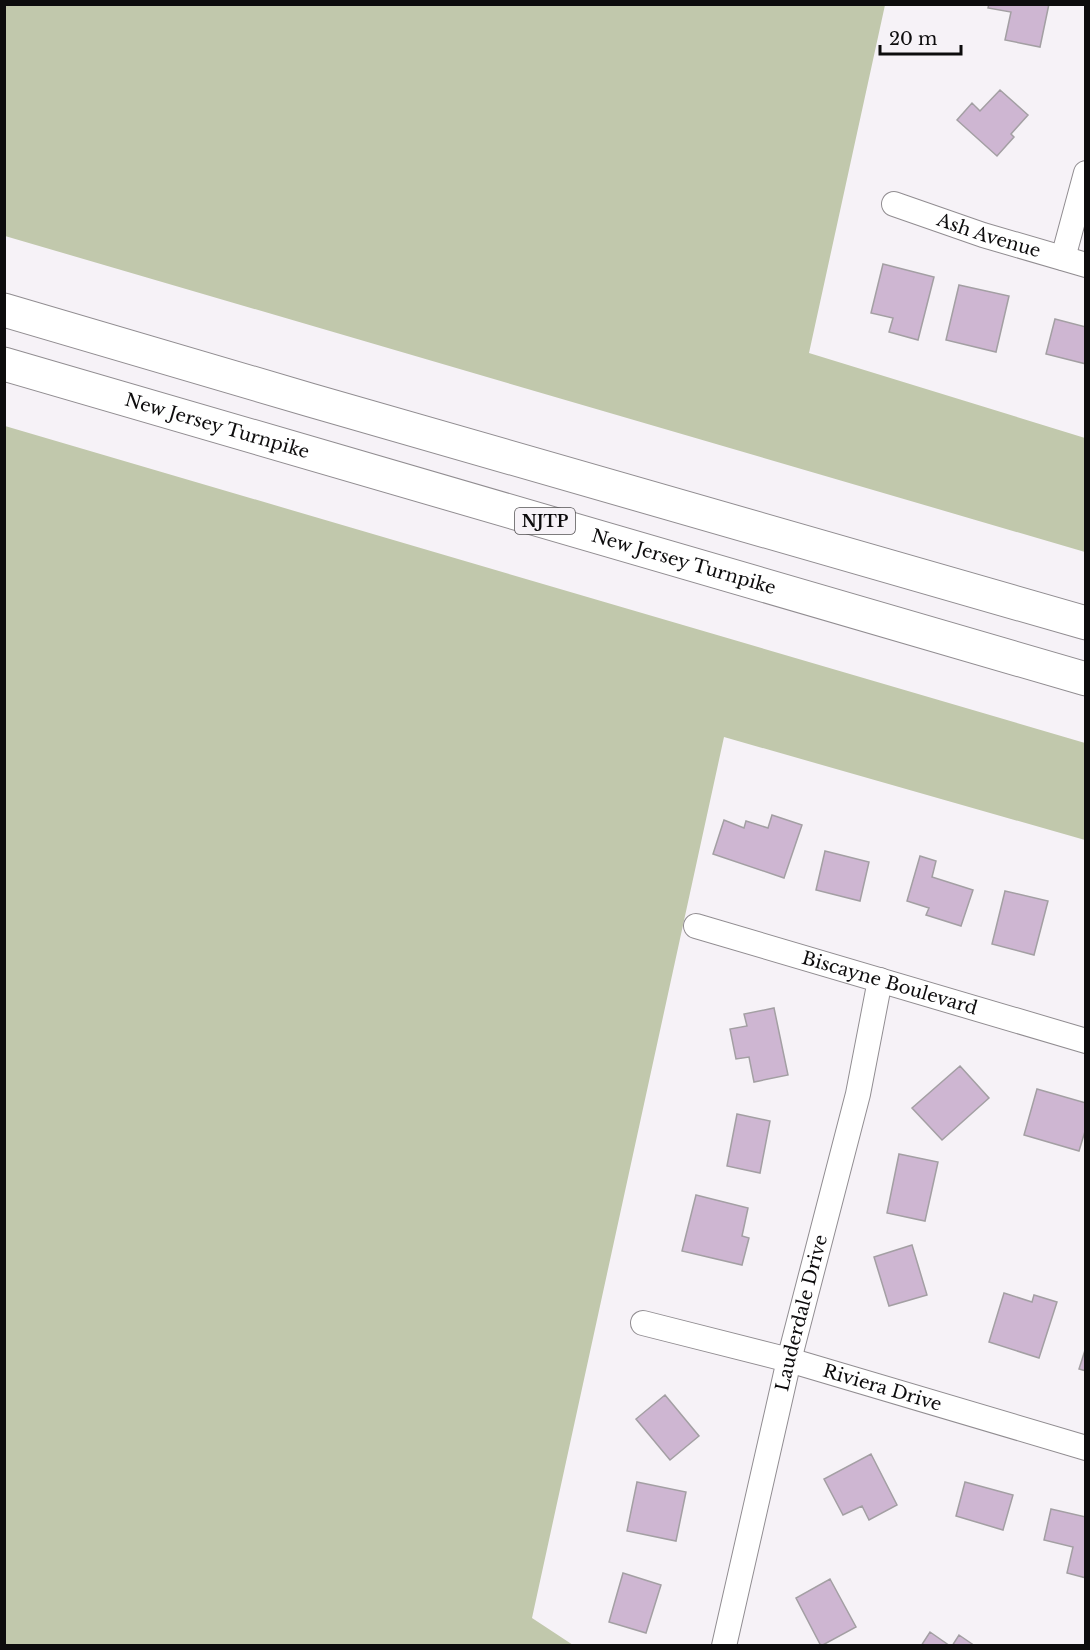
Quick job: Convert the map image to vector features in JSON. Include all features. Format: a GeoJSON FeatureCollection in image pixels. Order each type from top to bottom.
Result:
{"type":"FeatureCollection","features":[{"type":"Feature","properties":{"kind":"highway"},"geometry":{"type":"LineString","coordinates":[[4,309],[310,400],[1086,623]]}},
{"type":"Feature","properties":{"kind":"highway","name":"New Jersey Turnpike"},"geometry":{"type":"LineString","coordinates":[[4,364],[1086,679]]}},
{"type":"Feature","properties":{"kind":"street"},"geometry":{"type":"LineString","coordinates":[[1074,262],[1086,173]]}},
{"type":"Feature","properties":{"kind":"street","name":"Ash Avenue"},"geometry":{"type":"LineString","coordinates":[[894,204],[983,235],[1074,262]]}},
{"type":"Feature","properties":{"kind":"street","name":"Biscayne Boulevard"},"geometry":{"type":"LineString","coordinates":[[696,926],[1086,1041]]}},
{"type":"Feature","properties":{"kind":"street","name":"Lauderdale Drive"},"geometry":{"type":"LineString","coordinates":[[724,1646],[789,1360],[858,1094],[880,980]]}},
{"type":"Feature","properties":{"kind":"street","name":"Riviera Drive"},"geometry":{"type":"LineString","coordinates":[[643,1323],[789,1360],[1086,1448]]}},
{"type":"Feature","properties":{"kind":"green space"},"geometry":{"type":"Polygon","coordinates":[[[4,5],[885,5],[809,353],[1085,438],[1085,552],[5,236],[4,5]]]}},
{"type":"Feature","properties":{"kind":"green space"},"geometry":{"type":"Polygon","coordinates":[[[5,426],[1085,743],[1085,840],[724,737],[532,1618],[573,1645],[5,1645],[5,426]]]}},
{"type":"Feature","properties":{"kind":"building"},"geometry":{"type":"Polygon","coordinates":[[[989,4],[1049,4],[1040,47],[1005,40],[1011,12],[988,8],[989,4]]]}},
{"type":"Feature","properties":{"kind":"building"},"geometry":{"type":"Polygon","coordinates":[[[1000,90],[1028,115],[1011,134],[1014,137],[997,156],[957,120],[972,103],[980,111],[1000,90]]]}},
{"type":"Feature","properties":{"kind":"building"},"geometry":{"type":"Polygon","coordinates":[[[883,264],[934,277],[918,340],[889,332],[893,318],[871,313],[883,264]]]}},
{"type":"Feature","properties":{"kind":"building"},"geometry":{"type":"Polygon","coordinates":[[[959,285],[1009,296],[996,352],[946,340],[959,285]]]}},
{"type":"Feature","properties":{"kind":"building"},"geometry":{"type":"Polygon","coordinates":[[[1055,319],[1086,327],[1086,364],[1046,354],[1055,319]]]}},
{"type":"Feature","properties":{"kind":"building"},"geometry":{"type":"Polygon","coordinates":[[[772,815],[802,825],[784,878],[713,854],[724,820],[744,828],[746,821],[768,828],[772,815]]]}},
{"type":"Feature","properties":{"kind":"building"},"geometry":{"type":"Polygon","coordinates":[[[825,851],[869,862],[860,901],[816,890],[825,851]]]}},
{"type":"Feature","properties":{"kind":"building"},"geometry":{"type":"Polygon","coordinates":[[[920,856],[936,861],[932,877],[973,890],[961,926],[926,915],[929,908],[907,901],[920,856]]]}},
{"type":"Feature","properties":{"kind":"building"},"geometry":{"type":"Polygon","coordinates":[[[1005,891],[1048,901],[1034,955],[992,944],[1005,891]]]}},
{"type":"Feature","properties":{"kind":"building"},"geometry":{"type":"Polygon","coordinates":[[[774,1008],[788,1075],[754,1082],[749,1057],[736,1059],[730,1029],[747,1026],[744,1014],[774,1008]]]}},
{"type":"Feature","properties":{"kind":"building"},"geometry":{"type":"Polygon","coordinates":[[[960,1066],[989,1098],[942,1140],[912,1108],[960,1066]]]}},
{"type":"Feature","properties":{"kind":"building"},"geometry":{"type":"Polygon","coordinates":[[[1037,1089],[1086,1103],[1086,1128],[1079,1151],[1024,1135],[1037,1089]]]}},
{"type":"Feature","properties":{"kind":"building"},"geometry":{"type":"Polygon","coordinates":[[[737,1114],[770,1121],[760,1173],[727,1166],[737,1114]]]}},
{"type":"Feature","properties":{"kind":"building"},"geometry":{"type":"Polygon","coordinates":[[[899,1154],[938,1162],[925,1221],[887,1213],[899,1154]]]}},
{"type":"Feature","properties":{"kind":"building"},"geometry":{"type":"Polygon","coordinates":[[[696,1195],[748,1208],[742,1236],[749,1238],[742,1265],[682,1251],[696,1195]]]}},
{"type":"Feature","properties":{"kind":"building"},"geometry":{"type":"Polygon","coordinates":[[[912,1245],[927,1295],[889,1306],[874,1257],[912,1245]]]}},
{"type":"Feature","properties":{"kind":"building"},"geometry":{"type":"Polygon","coordinates":[[[1004,1293],[1032,1302],[1034,1295],[1057,1302],[1039,1358],[989,1342],[1004,1293]]]}},
{"type":"Feature","properties":{"kind":"building"},"geometry":{"type":"Polygon","coordinates":[[[1086,1347],[1086,1371],[1079,1369],[1086,1347]]]}},
{"type":"Feature","properties":{"kind":"building"},"geometry":{"type":"Polygon","coordinates":[[[665,1395],[699,1436],[670,1460],[636,1419],[665,1395]]]}},
{"type":"Feature","properties":{"kind":"building"},"geometry":{"type":"Polygon","coordinates":[[[871,1454],[897,1505],[869,1520],[862,1506],[843,1515],[824,1479],[871,1454]]]}},
{"type":"Feature","properties":{"kind":"building"},"geometry":{"type":"Polygon","coordinates":[[[637,1482],[686,1492],[676,1541],[627,1531],[637,1482]]]}},
{"type":"Feature","properties":{"kind":"building"},"geometry":{"type":"Polygon","coordinates":[[[965,1482],[1013,1495],[1003,1530],[956,1516],[965,1482]]]}},
{"type":"Feature","properties":{"kind":"building"},"geometry":{"type":"Polygon","coordinates":[[[1051,1509],[1086,1517],[1086,1578],[1067,1573],[1073,1547],[1044,1540],[1051,1509]]]}},
{"type":"Feature","properties":{"kind":"building"},"geometry":{"type":"Polygon","coordinates":[[[623,1573],[661,1585],[646,1633],[609,1622],[623,1573]]]}},
{"type":"Feature","properties":{"kind":"building"},"geometry":{"type":"Polygon","coordinates":[[[830,1579],[856,1627],[821,1646],[796,1598],[830,1579]]]}},
{"type":"Feature","properties":{"kind":"building"},"geometry":{"type":"Polygon","coordinates":[[[930,1632],[950,1646],[921,1646],[930,1632]]]}},
{"type":"Feature","properties":{"kind":"building"},"geometry":{"type":"Polygon","coordinates":[[[959,1635],[975,1646],[952,1646],[959,1635]]]}}]}
